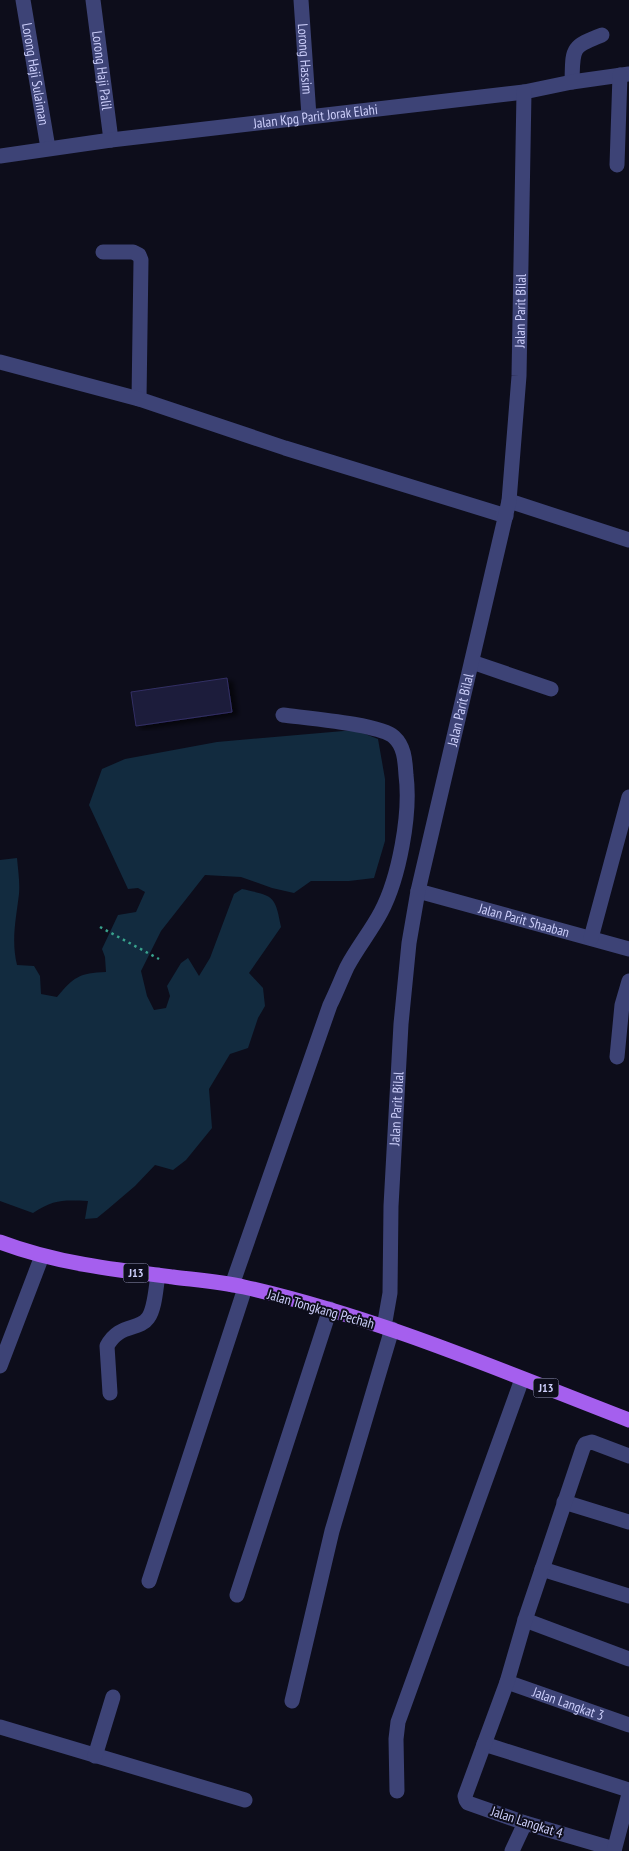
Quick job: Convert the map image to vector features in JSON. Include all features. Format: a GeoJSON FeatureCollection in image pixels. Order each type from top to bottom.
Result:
{"type":"FeatureCollection","features":[{"type":"Feature","properties":{"kind":"main road","name":"Jalan Tongkang Pechah"},"geometry":{"type":"LineString","coordinates":[[0,1242],[42,1256],[158,1276],[238,1286],[330,1309],[388,1328],[629,1420]]}},
{"type":"Feature","properties":{"kind":"street","name":"Lorong Haji Sulaiman"},"geometry":{"type":"LineString","coordinates":[[23,0],[47,142]]}},
{"type":"Feature","properties":{"kind":"street","name":"Lorong Haji Palil"},"geometry":{"type":"LineString","coordinates":[[94,0],[110,133]]}},
{"type":"Feature","properties":{"kind":"street","name":"Lorong Hassim"},"geometry":{"type":"LineString","coordinates":[[301,0],[309,109]]}},
{"type":"Feature","properties":{"kind":"street"},"geometry":{"type":"LineString","coordinates":[[572,75],[574,51],[578,45],[602,35]]}},
{"type":"Feature","properties":{"kind":"street","name":"Jalan Kpg Parit Jorak Elahi"},"geometry":{"type":"LineString","coordinates":[[0,156],[47,142],[110,133],[309,109],[383,109],[524,92],[572,75],[625,75]]}},
{"type":"Feature","properties":{"kind":"street"},"geometry":{"type":"LineString","coordinates":[[617,165],[625,75]]}},
{"type":"Feature","properties":{"kind":"street","name":"Jalan Parit Bilal"},"geometry":{"type":"LineString","coordinates":[[292,1701],[332,1531],[388,1328],[391,1206],[401,1024],[409,943],[418,891],[508,509],[519,376],[524,92]]}},
{"type":"Feature","properties":{"kind":"street"},"geometry":{"type":"LineString","coordinates":[[102,252],[134,252],[139,255],[141,260],[139,399]]}},
{"type":"Feature","properties":{"kind":"street"},"geometry":{"type":"LineString","coordinates":[[0,362],[139,399],[285,448],[629,540]]}},
{"type":"Feature","properties":{"kind":"street"},"geometry":{"type":"LineString","coordinates":[[472,662],[551,689]]}},
{"type":"Feature","properties":{"kind":"street"},"geometry":{"type":"LineString","coordinates":[[149,1581],[238,1286],[330,1005],[348,967],[382,912],[393,884],[402,847],[407,785],[403,750],[393,736],[372,727],[283,715]]}},
{"type":"Feature","properties":{"kind":"street"},"geometry":{"type":"LineString","coordinates":[[591,938],[629,797]]}},
{"type":"Feature","properties":{"kind":"street","name":"Jalan Parit Shaaban"},"geometry":{"type":"LineString","coordinates":[[418,891],[629,949]]}},
{"type":"Feature","properties":{"kind":"street"},"geometry":{"type":"LineString","coordinates":[[617,1057],[622,1005],[629,981]]}},
{"type":"Feature","properties":{"kind":"street"},"geometry":{"type":"LineString","coordinates":[[0,1366],[42,1256]]}},
{"type":"Feature","properties":{"kind":"street"},"geometry":{"type":"LineString","coordinates":[[110,1393],[108,1346],[110,1340],[123,1329],[147,1320],[151,1314],[158,1276]]}},
{"type":"Feature","properties":{"kind":"street"},"geometry":{"type":"LineString","coordinates":[[238,1594],[330,1309]]}},
{"type":"Feature","properties":{"kind":"street"},"geometry":{"type":"LineString","coordinates":[[397,1791],[396,1739],[398,1722],[522,1379]]}},
{"type":"Feature","properties":{"kind":"street"},"geometry":{"type":"LineString","coordinates":[[629,1456],[592,1442],[585,1444],[525,1620],[507,1682],[484,1744],[629,1790]]}},
{"type":"Feature","properties":{"kind":"street"},"geometry":{"type":"LineString","coordinates":[[564,1502],[629,1522]]}},
{"type":"Feature","properties":{"kind":"street"},"geometry":{"type":"LineString","coordinates":[[542,1569],[629,1596]]}},
{"type":"Feature","properties":{"kind":"street"},"geometry":{"type":"LineString","coordinates":[[525,1620],[629,1659]]}},
{"type":"Feature","properties":{"kind":"street","name":"Jalan Langkat 3"},"geometry":{"type":"LineString","coordinates":[[507,1682],[629,1725]]}},
{"type":"Feature","properties":{"kind":"street"},"geometry":{"type":"LineString","coordinates":[[95,1756],[113,1697]]}},
{"type":"Feature","properties":{"kind":"street"},"geometry":{"type":"LineString","coordinates":[[0,1728],[245,1800]]}},
{"type":"Feature","properties":{"kind":"street","name":"Jalan Langkat 4"},"geometry":{"type":"LineString","coordinates":[[484,1744],[466,1796],[468,1803],[525,1823],[614,1850]]}},
{"type":"Feature","properties":{"kind":"street"},"geometry":{"type":"LineString","coordinates":[[614,1850],[629,1794]]}},
{"type":"Feature","properties":{"kind":"street"},"geometry":{"type":"LineString","coordinates":[[512,1851],[525,1823]]}},
{"type":"Feature","properties":{"kind":"path"},"geometry":{"type":"LineString","coordinates":[[100,927],[159,959]]}},
{"type":"Feature","properties":{"kind":"water"},"geometry":{"type":"Polygon","coordinates":[[[355,730],[378,739],[385,779],[385,841],[374,878],[349,881],[311,881],[294,893],[272,888],[241,877],[205,875],[161,931],[141,971],[147,996],[154,1010],[166,1008],[170,996],[167,986],[181,963],[188,958],[199,976],[210,958],[234,894],[242,889],[261,893],[271,899],[277,909],[281,927],[249,973],[263,988],[265,1006],[258,1018],[248,1048],[230,1054],[209,1089],[212,1128],[186,1160],[173,1170],[155,1165],[135,1186],[97,1218],[85,1219],[88,1201],[59,1201],[33,1213],[0,1201],[0,860],[17,858],[19,890],[14,938],[17,965],[34,966],[40,976],[41,994],[57,997],[78,977],[106,972],[105,957],[102,949],[118,915],[136,912],[145,892],[138,888],[128,889],[89,805],[102,769],[125,759],[217,742],[355,730]]]}},
{"type":"Feature","properties":{"kind":"building"},"geometry":{"type":"Polygon","coordinates":[[[227,678],[232,712],[136,726],[131,692],[227,678]]]}}]}
